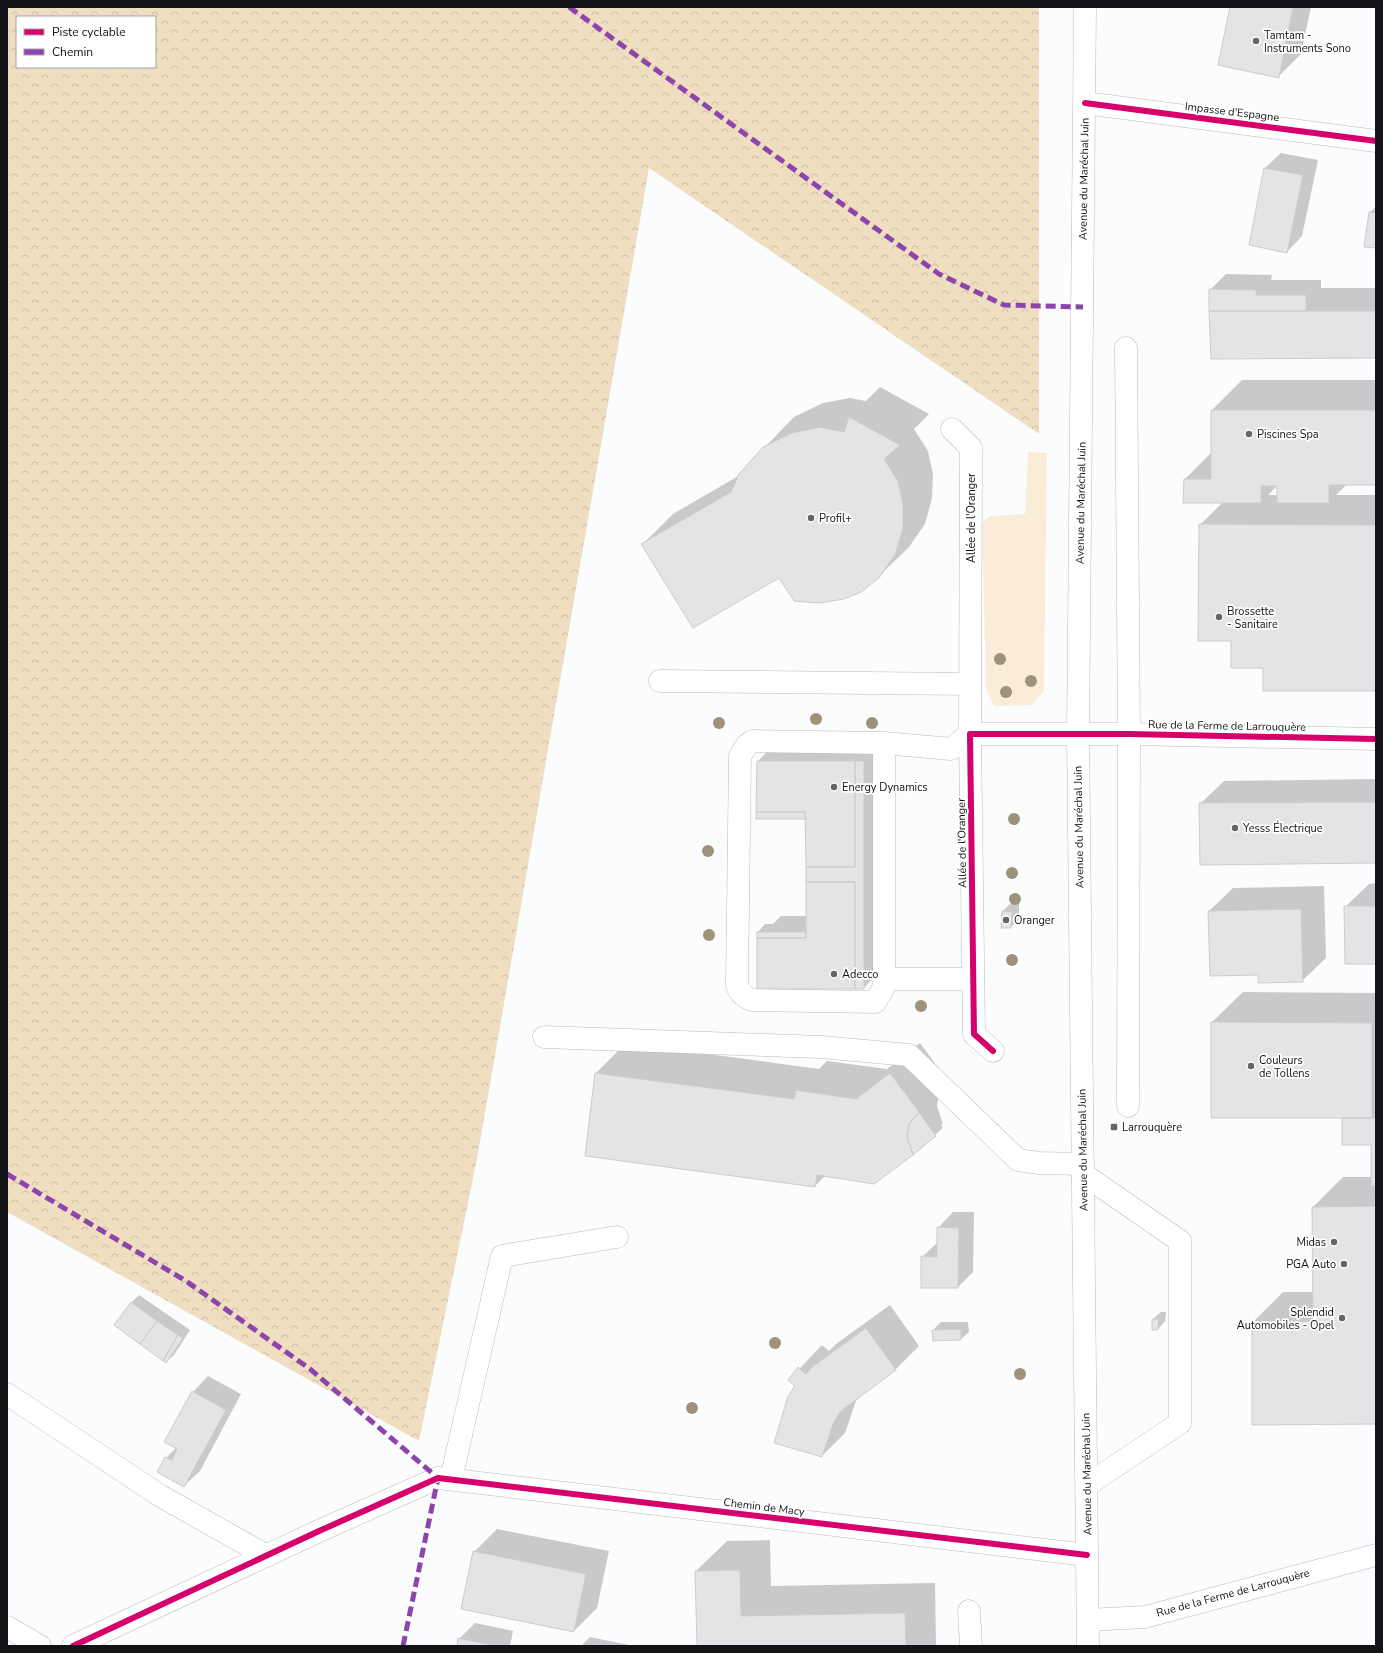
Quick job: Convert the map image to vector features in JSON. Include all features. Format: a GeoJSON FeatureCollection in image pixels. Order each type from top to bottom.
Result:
{"type":"FeatureCollection","features":[{"type":"Feature","properties":{"kind":"street","name":"Avenue du Maréchal Juin"},"geometry":{"type":"LineString","coordinates":[[1085,7],[1078,733],[1088,1646]]}},
{"type":"Feature","properties":{"kind":"street","name":"Impasse d'Espagne"},"geometry":{"type":"LineString","coordinates":[[1085,103],[1376,141]]}},
{"type":"Feature","properties":{"kind":"street"},"geometry":{"type":"LineString","coordinates":[[1126,348],[1129,734],[1128,1106]]}},
{"type":"Feature","properties":{"kind":"street","name":"Allée de l'Oranger"},"geometry":{"type":"LineString","coordinates":[[952,429],[971,448],[970,734],[974,1034],[993,1051]]}},
{"type":"Feature","properties":{"kind":"street"},"geometry":{"type":"LineString","coordinates":[[660,681],[970,684]]}},
{"type":"Feature","properties":{"kind":"street","name":"Rue de la Ferme de Larrouquère"},"geometry":{"type":"LineString","coordinates":[[1078,733],[1104,735],[1129,734],[1376,739]]}},
{"type":"Feature","properties":{"kind":"street"},"geometry":{"type":"LineString","coordinates":[[884,743],[884,987],[875,1002],[752,1000],[745,997],[738,991],[737,985],[740,756],[743,750],[752,741],[884,743],[951,750],[970,734],[1078,733]]}},
{"type":"Feature","properties":{"kind":"street"},"geometry":{"type":"LineString","coordinates":[[884,979],[973,979]]}},
{"type":"Feature","properties":{"kind":"street"},"geometry":{"type":"LineString","coordinates":[[544,1038],[821,1047],[909,1055],[1018,1160],[1083,1169],[1180,1241],[1180,1423],[1087,1485]]}},
{"type":"Feature","properties":{"kind":"street"},"geometry":{"type":"LineString","coordinates":[[73,1646],[267,1556],[444,1478],[502,1256],[617,1236]]}},
{"type":"Feature","properties":{"kind":"street"},"geometry":{"type":"LineString","coordinates":[[7,1394],[160,1495],[267,1556]]}},
{"type":"Feature","properties":{"kind":"street","name":"Chemin de Macy"},"geometry":{"type":"LineString","coordinates":[[444,1478],[1087,1556]]}},
{"type":"Feature","properties":{"kind":"street","name":"Rue de la Ferme de Larrouquère"},"geometry":{"type":"LineString","coordinates":[[1088,1620],[1146,1617],[1376,1555]]}},
{"type":"Feature","properties":{"kind":"street"},"geometry":{"type":"LineString","coordinates":[[970,1611],[971,1646]]}},
{"type":"Feature","properties":{"kind":"street"},"geometry":{"type":"LineString","coordinates":[[7,1627],[40,1646]]}},
{"type":"Feature","properties":{"kind":"shaded area"},"geometry":{"type":"Polygon","coordinates":[[[1028,452],[1047,453],[1044,691],[1032,705],[994,706],[986,689],[982,523],[990,516],[1025,514],[1028,452]]]}},
{"type":"Feature","properties":{"kind":"green space"},"geometry":{"type":"Polygon","coordinates":[[[7,7],[1039,7],[1039,434],[649,168],[477,1159],[419,1441],[7,1212],[7,7]]]}},
{"type":"Feature","properties":{"kind":"building"},"geometry":{"type":"Polygon","coordinates":[[[1230,7],[1293,7],[1279,78],[1218,65],[1230,7]]]}},
{"type":"Feature","properties":{"kind":"building"},"geometry":{"type":"Polygon","coordinates":[[[1264,168],[1303,175],[1287,253],[1249,245],[1264,168]]]}},
{"type":"Feature","properties":{"kind":"building"},"geometry":{"type":"Polygon","coordinates":[[[1369,212],[1376,213],[1376,248],[1364,247],[1369,212]]]}},
{"type":"Feature","properties":{"kind":"building"},"geometry":{"type":"Polygon","coordinates":[[[1209,289],[1256,290],[1256,295],[1306,295],[1306,311],[1209,311],[1209,289]]]}},
{"type":"Feature","properties":{"kind":"building"},"geometry":{"type":"Polygon","coordinates":[[[1209,311],[1376,311],[1376,358],[1211,359],[1209,311]]]}},
{"type":"Feature","properties":{"kind":"building"},"geometry":{"type":"Polygon","coordinates":[[[1211,410],[1376,410],[1376,485],[1329,485],[1329,503],[1277,503],[1277,486],[1261,486],[1261,503],[1183,503],[1184,479],[1211,479],[1211,410]]]}},
{"type":"Feature","properties":{"kind":"building"},"geometry":{"type":"Polygon","coordinates":[[[849,417],[900,445],[884,459],[898,481],[903,504],[903,529],[895,555],[879,578],[861,592],[844,599],[820,603],[794,601],[779,578],[693,628],[641,544],[731,492],[739,474],[763,447],[792,433],[820,427],[844,432],[849,417]]]}},
{"type":"Feature","properties":{"kind":"building"},"geometry":{"type":"Polygon","coordinates":[[[1199,524],[1376,525],[1376,691],[1263,691],[1263,668],[1231,668],[1231,641],[1198,641],[1199,524]]]}},
{"type":"Feature","properties":{"kind":"building"},"geometry":{"type":"Polygon","coordinates":[[[757,761],[855,761],[855,867],[806,867],[805,812],[756,812],[757,761]]]}},
{"type":"Feature","properties":{"kind":"building"},"geometry":{"type":"Polygon","coordinates":[[[855,761],[864,761],[864,989],[855,989],[855,882],[806,882],[806,867],[855,867],[855,761]]]}},
{"type":"Feature","properties":{"kind":"building"},"geometry":{"type":"Polygon","coordinates":[[[1376,802],[1376,863],[1200,865],[1199,803],[1376,802]]]}},
{"type":"Feature","properties":{"kind":"building"},"geometry":{"type":"Polygon","coordinates":[[[756,812],[805,812],[805,819],[756,819],[756,812]]]}},
{"type":"Feature","properties":{"kind":"building"},"geometry":{"type":"Polygon","coordinates":[[[806,882],[855,882],[855,989],[757,989],[757,938],[806,938],[806,882]]]}},
{"type":"Feature","properties":{"kind":"building"},"geometry":{"type":"Polygon","coordinates":[[[1344,906],[1376,906],[1376,964],[1345,964],[1344,906]]]}},
{"type":"Feature","properties":{"kind":"building"},"geometry":{"type":"Polygon","coordinates":[[[1301,909],[1303,982],[1258,983],[1258,975],[1210,976],[1208,911],[1301,909]]]}},
{"type":"Feature","properties":{"kind":"building","name":"Oranger"},"geometry":{"type":"Polygon","coordinates":[[[1002,911],[1012,912],[1011,928],[1001,928],[1002,911]]]}},
{"type":"Feature","properties":{"kind":"building"},"geometry":{"type":"Polygon","coordinates":[[[757,932],[806,932],[806,938],[757,938],[757,932]]]}},
{"type":"Feature","properties":{"kind":"building"},"geometry":{"type":"Polygon","coordinates":[[[1211,1022],[1372,1023],[1372,1118],[1211,1118],[1211,1022]]]}},
{"type":"Feature","properties":{"kind":"building"},"geometry":{"type":"Polygon","coordinates":[[[595,1073],[794,1099],[796,1090],[856,1099],[890,1073],[919,1112],[909,1124],[907,1137],[913,1155],[874,1184],[817,1175],[815,1187],[585,1156],[595,1073]]]}},
{"type":"Feature","properties":{"kind":"building"},"geometry":{"type":"Polygon","coordinates":[[[919,1112],[936,1136],[913,1155],[907,1137],[909,1124],[919,1112]]]}},
{"type":"Feature","properties":{"kind":"building"},"geometry":{"type":"Polygon","coordinates":[[[1342,1118],[1376,1118],[1376,1186],[1371,1186],[1371,1145],[1342,1145],[1342,1118]]]}},
{"type":"Feature","properties":{"kind":"building","name":"PGA Auto"},"geometry":{"type":"Polygon","coordinates":[[[1376,1206],[1376,1424],[1252,1425],[1252,1322],[1313,1321],[1312,1207],[1376,1206]]]}},
{"type":"Feature","properties":{"kind":"building"},"geometry":{"type":"Polygon","coordinates":[[[937,1227],[959,1228],[958,1288],[921,1288],[921,1256],[937,1257],[937,1227]]]}},
{"type":"Feature","properties":{"kind":"building"},"geometry":{"type":"Polygon","coordinates":[[[131,1302],[157,1321],[140,1344],[114,1325],[131,1302]]]}},
{"type":"Feature","properties":{"kind":"building"},"geometry":{"type":"Polygon","coordinates":[[[1152,1319],[1159,1319],[1158,1330],[1152,1330],[1152,1319]]]}},
{"type":"Feature","properties":{"kind":"building"},"geometry":{"type":"Polygon","coordinates":[[[157,1321],[178,1335],[163,1361],[140,1344],[157,1321]]]}},
{"type":"Feature","properties":{"kind":"building"},"geometry":{"type":"Polygon","coordinates":[[[866,1328],[896,1370],[841,1411],[833,1424],[822,1457],[774,1443],[788,1396],[795,1386],[788,1380],[798,1367],[806,1374],[812,1367],[866,1328]]]}},
{"type":"Feature","properties":{"kind":"building"},"geometry":{"type":"Polygon","coordinates":[[[961,1329],[961,1340],[933,1341],[932,1330],[961,1329]]]}},
{"type":"Feature","properties":{"kind":"building"},"geometry":{"type":"Polygon","coordinates":[[[178,1335],[183,1338],[166,1363],[163,1361],[178,1335]]]}},
{"type":"Feature","properties":{"kind":"building"},"geometry":{"type":"Polygon","coordinates":[[[192,1391],[226,1410],[184,1487],[157,1472],[165,1457],[172,1460],[177,1449],[164,1442],[192,1391]]]}},
{"type":"Feature","properties":{"kind":"building"},"geometry":{"type":"Polygon","coordinates":[[[473,1551],[586,1574],[574,1632],[461,1609],[473,1551]]]}},
{"type":"Feature","properties":{"kind":"building"},"geometry":{"type":"Polygon","coordinates":[[[740,1570],[741,1616],[905,1613],[906,1646],[697,1646],[695,1571],[740,1570]]]}},
{"type":"Feature","properties":{"kind":"building"},"geometry":{"type":"Polygon","coordinates":[[[458,1638],[496,1646],[457,1646],[458,1638]]]}},
{"type":"Feature","properties":{"kind":"marked path"},"geometry":{"type":"LineString","coordinates":[[569,7],[939,274],[1004,305],[1083,307]]}},
{"type":"Feature","properties":{"kind":"marked path"},"geometry":{"type":"LineString","coordinates":[[7,1174],[186,1281],[310,1369],[438,1478],[403,1646]]}},
{"type":"Feature","properties":{"kind":"cycle path"},"geometry":{"type":"LineString","coordinates":[[1085,103],[1376,141]]}},
{"type":"Feature","properties":{"kind":"cycle path"},"geometry":{"type":"LineString","coordinates":[[993,1051],[974,1034],[970,734],[1129,734],[1376,739]]}},
{"type":"Feature","properties":{"kind":"cycle path"},"geometry":{"type":"LineString","coordinates":[[73,1646],[319,1531],[438,1478],[1087,1555]]}},
{"type":"Feature","properties":{"kind":"place","name":"Tamtam - Instruments Sono"},"geometry":{"type":"Point","coordinates":[1256,41]}},
{"type":"Feature","properties":{"kind":"place","name":"Piscines Spa"},"geometry":{"type":"Point","coordinates":[1249,434]}},
{"type":"Feature","properties":{"kind":"place","name":"Profil+"},"geometry":{"type":"Point","coordinates":[811,518]}},
{"type":"Feature","properties":{"kind":"place","name":"Brossette - Sanitaire"},"geometry":{"type":"Point","coordinates":[1219,617]}},
{"type":"Feature","properties":{"kind":"place","name":"Energy Dynamics"},"geometry":{"type":"Point","coordinates":[834,787]}},
{"type":"Feature","properties":{"kind":"place","name":"Yesss Électrique"},"geometry":{"type":"Point","coordinates":[1235,828]}},
{"type":"Feature","properties":{"kind":"place","name":"Oranger"},"geometry":{"type":"Point","coordinates":[1006,920]}},
{"type":"Feature","properties":{"kind":"place","name":"Adecco"},"geometry":{"type":"Point","coordinates":[834,974]}},
{"type":"Feature","properties":{"kind":"place","name":"Couleurs de Tollens"},"geometry":{"type":"Point","coordinates":[1251,1066]}},
{"type":"Feature","properties":{"kind":"place","name":"Larrouquère"},"geometry":{"type":"Point","coordinates":[1114,1127]}},
{"type":"Feature","properties":{"kind":"place","name":"Midas"},"geometry":{"type":"Point","coordinates":[1334,1242]}},
{"type":"Feature","properties":{"kind":"place","name":"PGA Auto"},"geometry":{"type":"Point","coordinates":[1344,1264]}},
{"type":"Feature","properties":{"kind":"place","name":"Splendid Automobiles - Opel"},"geometry":{"type":"Point","coordinates":[1342,1318]}}]}
